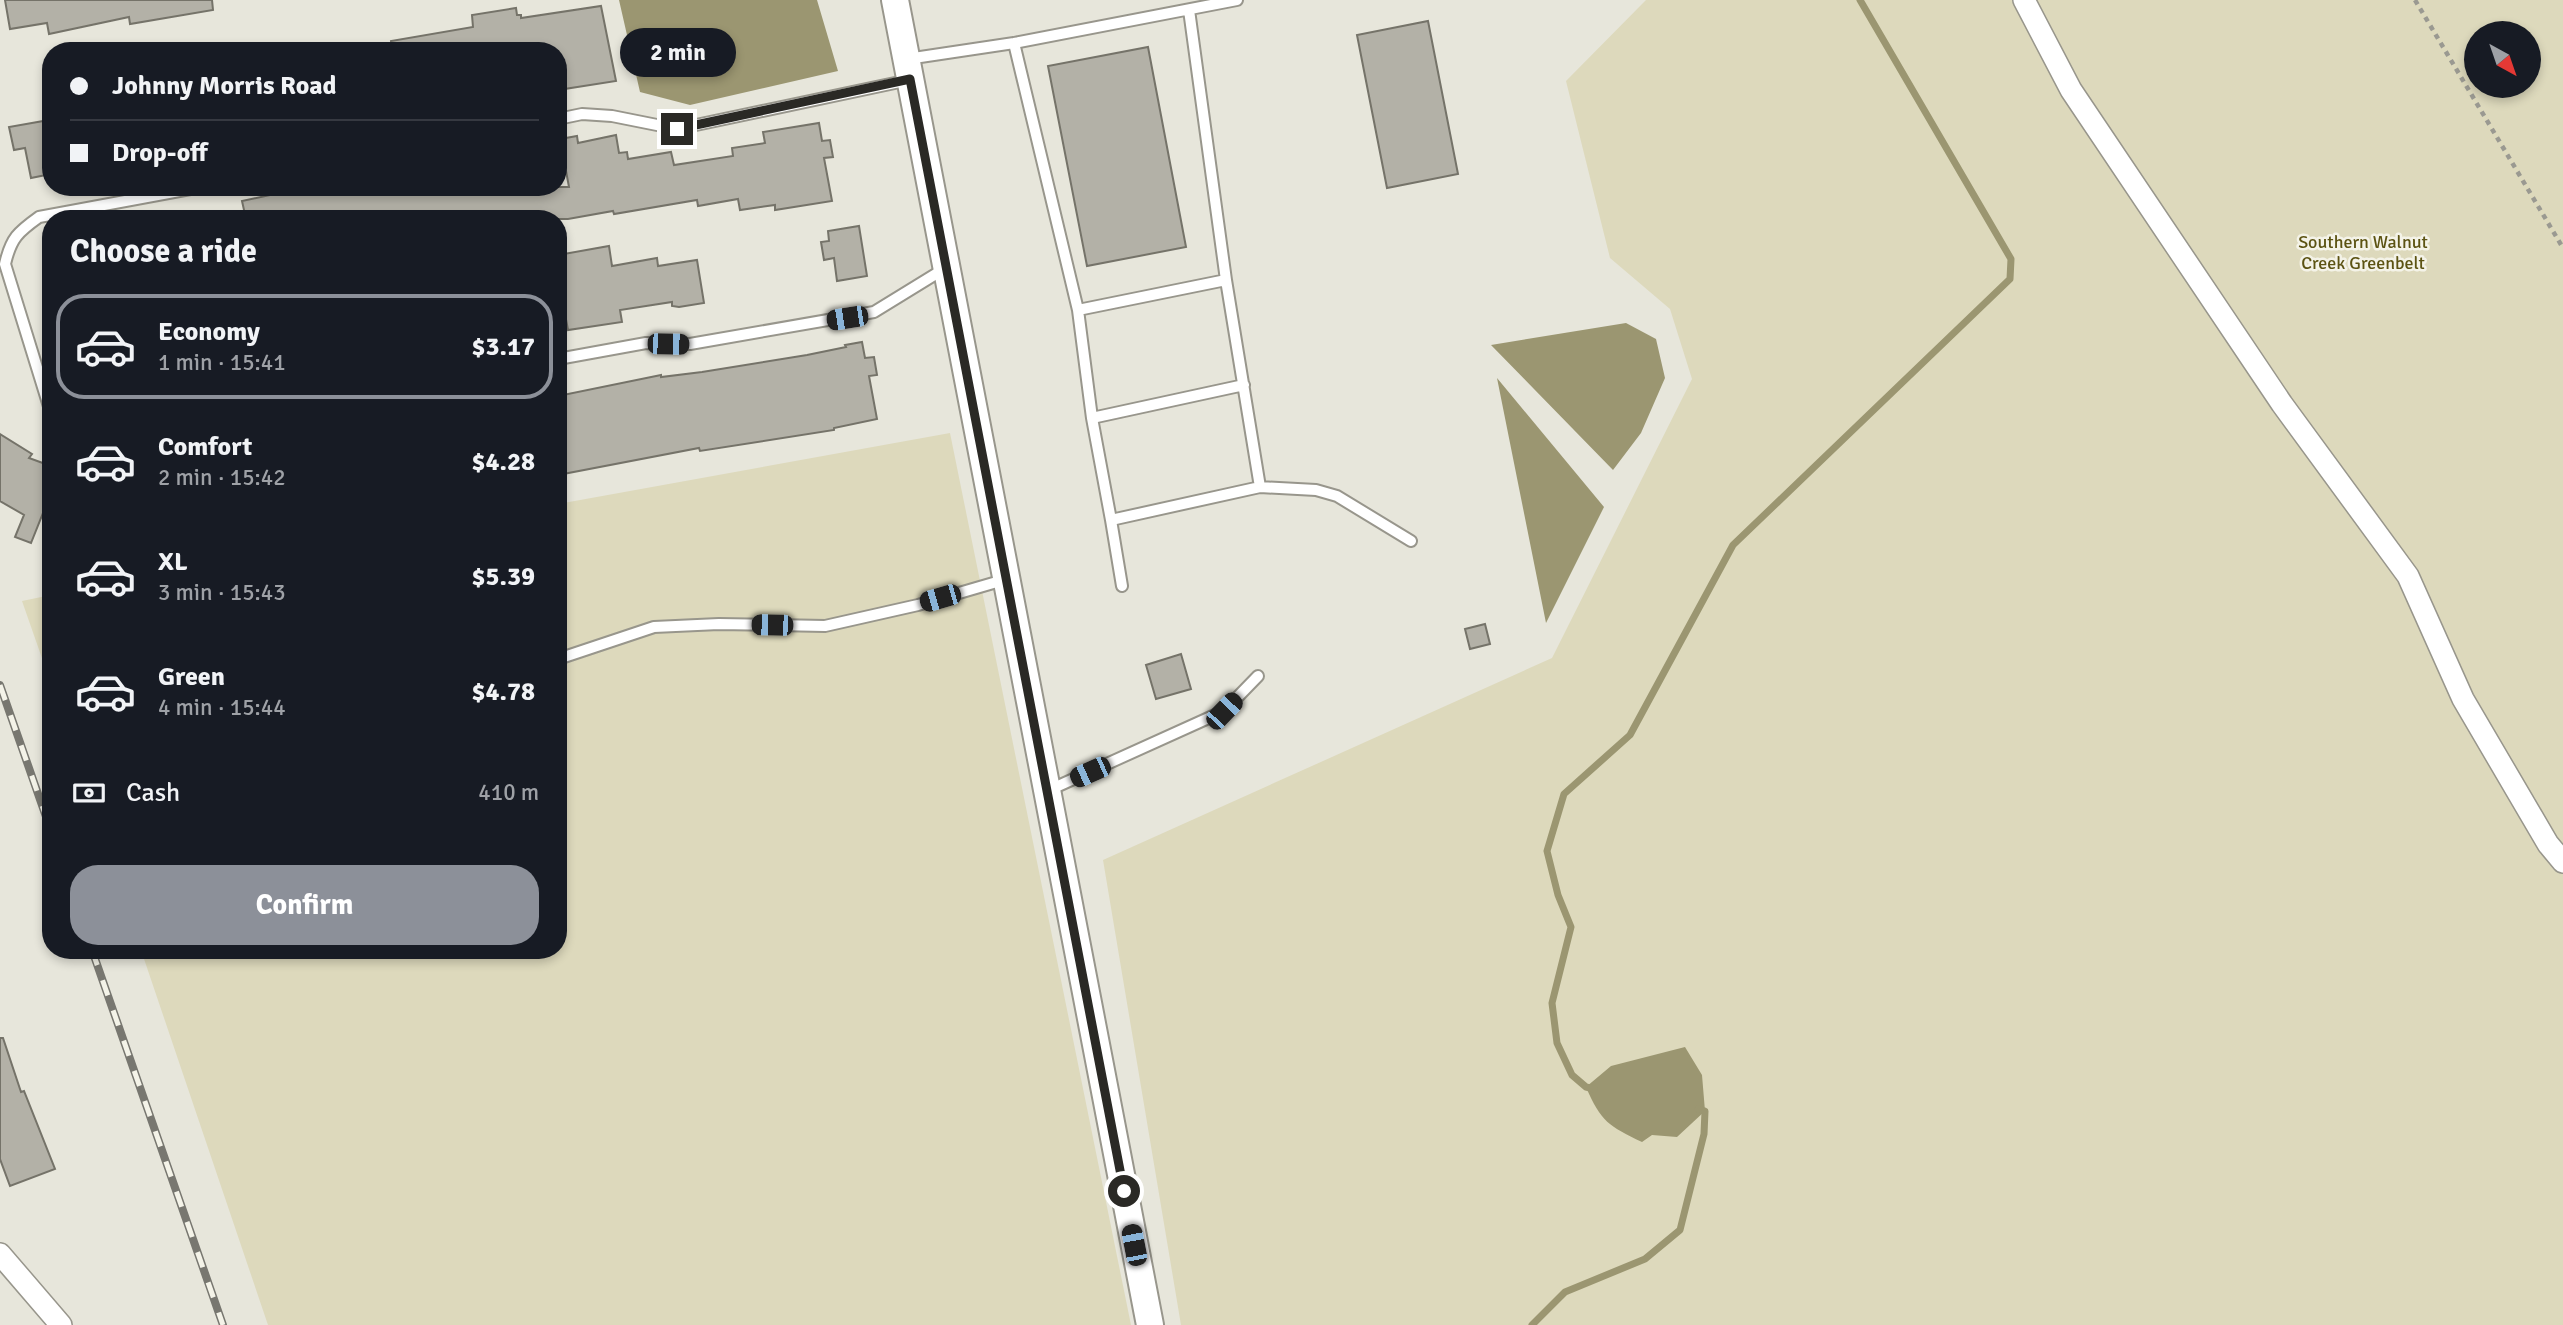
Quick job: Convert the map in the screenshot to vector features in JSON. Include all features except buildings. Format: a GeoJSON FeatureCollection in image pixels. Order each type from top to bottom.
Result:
{"type":"FeatureCollection","features":[{"type":"Feature","properties":{"kind":"street"},"geometry":{"type":"LineString","coordinates":[[895,0],[1150,1325]]}},
{"type":"Feature","properties":{"kind":"street"},"geometry":{"type":"LineString","coordinates":[[2024,0],[2071,90],[2282,404],[2408,576],[2463,699],[2548,844],[2563,862]]}},
{"type":"Feature","properties":{"kind":"street"},"geometry":{"type":"LineString","coordinates":[[0,1254],[61,1325]]}},
{"type":"Feature","properties":{"kind":"lane"},"geometry":{"type":"LineString","coordinates":[[567,117],[582,114],[612,116],[677,129],[1014,43],[1237,0]]}},
{"type":"Feature","properties":{"kind":"lane"},"geometry":{"type":"LineString","coordinates":[[1189,10],[1226,280],[1260,487]]}},
{"type":"Feature","properties":{"kind":"lane"},"geometry":{"type":"LineString","coordinates":[[1014,43],[1079,310],[1092,418],[1122,586]]}},
{"type":"Feature","properties":{"kind":"lane"},"geometry":{"type":"LineString","coordinates":[[77,210],[152,196]]}},
{"type":"Feature","properties":{"kind":"lane"},"geometry":{"type":"LineString","coordinates":[[42,216],[21,230],[9,244],[5,264],[42,384]]}},
{"type":"Feature","properties":{"kind":"lane"},"geometry":{"type":"LineString","coordinates":[[567,357],[646,343],[690,344],[874,312],[947,267]]}},
{"type":"Feature","properties":{"kind":"lane"},"geometry":{"type":"LineString","coordinates":[[1079,310],[1226,280]]}},
{"type":"Feature","properties":{"kind":"lane"},"geometry":{"type":"LineString","coordinates":[[1092,418],[1244,385]]}},
{"type":"Feature","properties":{"kind":"lane"},"geometry":{"type":"LineString","coordinates":[[1111,520],[1260,487],[1316,490],[1337,496],[1411,541]]}},
{"type":"Feature","properties":{"kind":"lane"},"geometry":{"type":"LineString","coordinates":[[567,656],[654,627],[719,624],[825,626],[918,605],[1006,579]]}},
{"type":"Feature","properties":{"kind":"lane"},"geometry":{"type":"LineString","coordinates":[[1047,791],[1224,711],[1258,676]]}},
{"type":"Feature","properties":{"kind":"path"},"geometry":{"type":"LineString","coordinates":[[2415,0],[2563,248]]}},
{"type":"Feature","properties":{"kind":"green space","name":"Southern Walnut Creek Greenbelt"},"geometry":{"type":"Polygon","coordinates":[[[1646,0],[2563,0],[2563,1325],[1181,1325],[1103,860],[1552,658],[1692,379],[1670,309],[1610,258],[1566,81],[1646,0]]]}},
{"type":"Feature","properties":{"kind":"green space"},"geometry":{"type":"Polygon","coordinates":[[[950,433],[1131,1325],[268,1325],[144,959],[567,959],[567,502],[950,433]]]}},
{"type":"Feature","properties":{"kind":"green space"},"geometry":{"type":"Polygon","coordinates":[[[42,597],[42,658],[22,601],[42,597]]]}},
{"type":"Feature","properties":{"kind":"shaded area"},"geometry":{"type":"Polygon","coordinates":[[[619,0],[817,0],[838,71],[690,105],[640,92],[619,0]]]}},
{"type":"Feature","properties":{"kind":"shaded area"},"geometry":{"type":"Polygon","coordinates":[[[1626,323],[1656,339],[1665,378],[1641,433],[1613,470],[1491,345],[1626,323]]]}},
{"type":"Feature","properties":{"kind":"shaded area"},"geometry":{"type":"Polygon","coordinates":[[[1497,378],[1604,507],[1546,623],[1497,378]]]}},
{"type":"Feature","properties":{"kind":"shaded area"},"geometry":{"type":"Polygon","coordinates":[[[1685,1047],[1702,1075],[1705,1111],[1677,1137],[1652,1135],[1642,1142],[1607,1122],[1596,1108],[1586,1087],[1611,1066],[1685,1047]]]}},
{"type":"Feature","properties":{"kind":"waterway"},"geometry":{"type":"LineString","coordinates":[[1594,1089],[1586,1087],[1572,1075],[1557,1043],[1552,1003],[1571,927],[1558,895],[1547,851],[1564,794],[1630,735],[1733,545],[2010,279],[2011,259],[1860,0]]}},
{"type":"Feature","properties":{"kind":"waterway"},"geometry":{"type":"LineString","coordinates":[[1532,1325],[1565,1292],[1645,1259],[1680,1230],[1704,1134],[1705,1111],[1698,1109]]}},
{"type":"Feature","properties":{"kind":"railway"},"geometry":{"type":"LineString","coordinates":[[0,685],[42,805]]}},
{"type":"Feature","properties":{"kind":"railway"},"geometry":{"type":"LineString","coordinates":[[95,959],[223,1325]]}},
{"type":"Feature","properties":{"kind":"route"},"geometry":{"type":"LineString","coordinates":[[677,129],[910,79],[1124,1191]]}}]}
